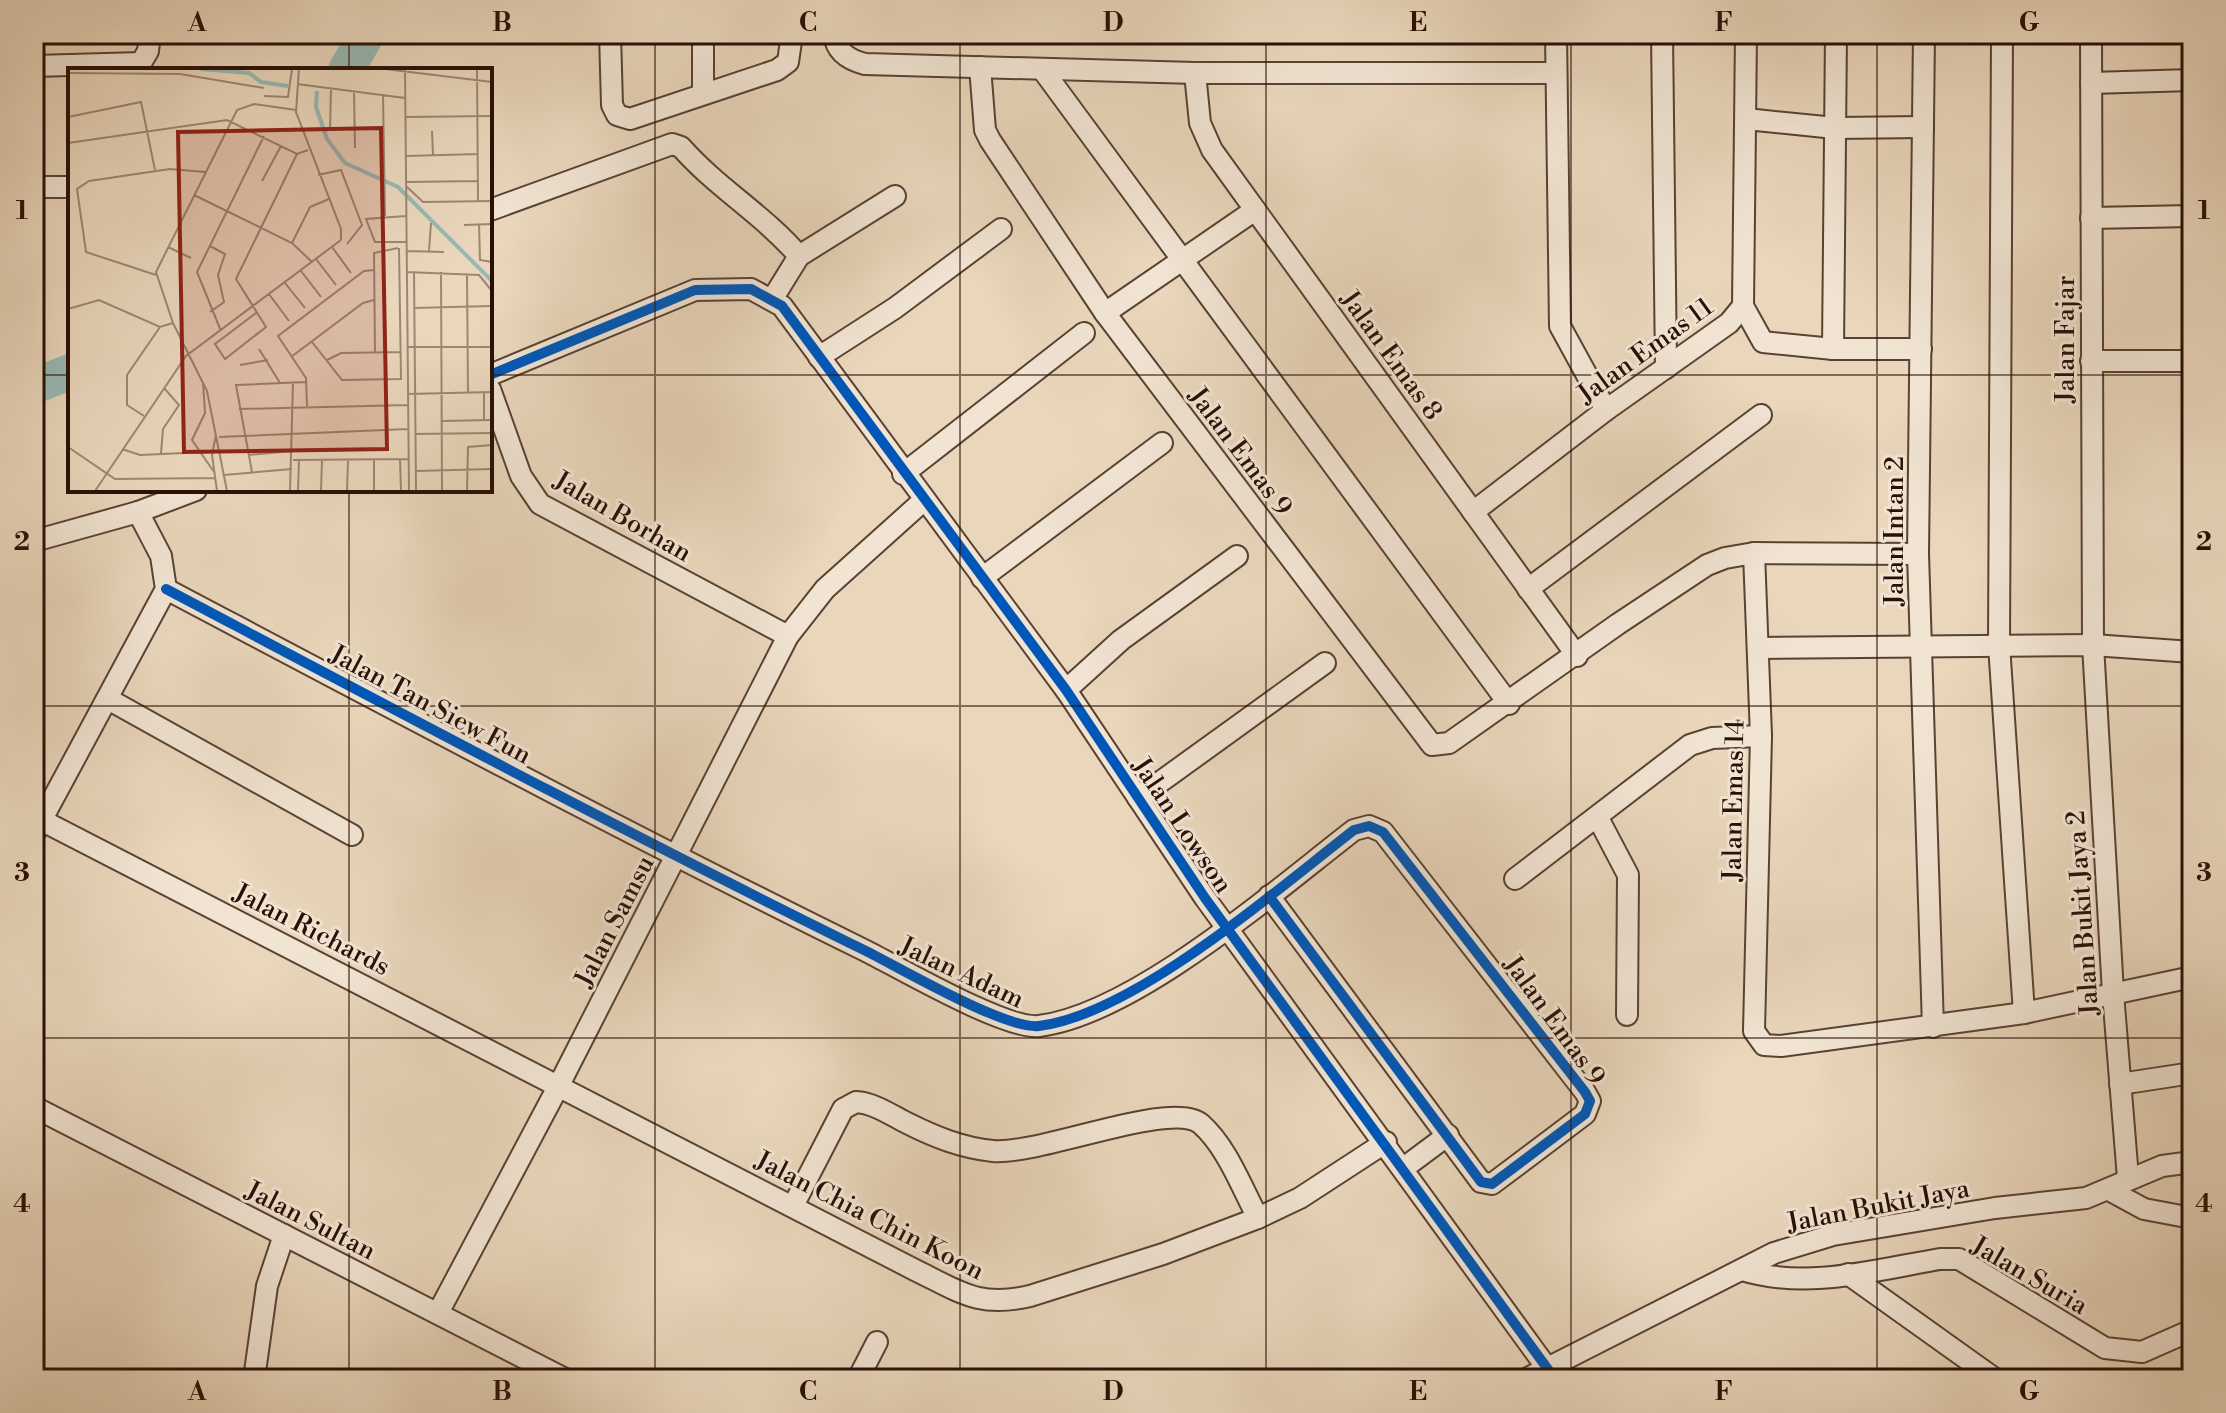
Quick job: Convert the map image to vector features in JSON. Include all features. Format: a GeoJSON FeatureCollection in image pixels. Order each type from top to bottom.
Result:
{"type":"FeatureCollection","features":[{"type":"Feature","properties":{"kind":"street"},"geometry":{"type":"LineString","coordinates":[[34,66],[141,63],[148,51],[150,34]]}},
{"type":"Feature","properties":{"kind":"street"},"geometry":{"type":"LineString","coordinates":[[610,34],[612,105],[617,115],[630,119],[777,70],[788,62],[792,34]]}},
{"type":"Feature","properties":{"kind":"street"},"geometry":{"type":"LineString","coordinates":[[703,34],[703,94]]}},
{"type":"Feature","properties":{"kind":"street"},"geometry":{"type":"LineString","coordinates":[[834,34],[836,46],[851,60],[865,64],[1195,73],[1556,73]]}},
{"type":"Feature","properties":{"kind":"street"},"geometry":{"type":"LineString","coordinates":[[1556,34],[1560,326],[1606,410]]}},
{"type":"Feature","properties":{"kind":"street"},"geometry":{"type":"LineString","coordinates":[[1662,34],[1666,368]]}},
{"type":"Feature","properties":{"kind":"street","name":"Jalan Emas 11"},"geometry":{"type":"LineString","coordinates":[[1473,512],[1606,410],[1729,323],[1743,306],[1746,34]]}},
{"type":"Feature","properties":{"kind":"street"},"geometry":{"type":"LineString","coordinates":[[1833,349],[1836,34]]}},
{"type":"Feature","properties":{"kind":"street","name":"Jalan Intan 2"},"geometry":{"type":"LineString","coordinates":[[1924,34],[1918,554],[1933,1027]]}},
{"type":"Feature","properties":{"kind":"street"},"geometry":{"type":"LineString","coordinates":[[2002,34],[1999,645],[2024,1013]]}},
{"type":"Feature","properties":{"kind":"street","name":"Jalan Fajar"},"geometry":{"type":"LineString","coordinates":[[2091,34],[2093,645]]}},
{"type":"Feature","properties":{"kind":"street","name":"Jalan Emas 9"},"geometry":{"type":"LineString","coordinates":[[980,67],[985,130],[990,140],[1105,313],[1432,745],[1449,743],[1509,704],[1707,565],[1754,553],[1918,554]]}},
{"type":"Feature","properties":{"kind":"street"},"geometry":{"type":"LineString","coordinates":[[1042,69],[1509,704]]}},
{"type":"Feature","properties":{"kind":"street","name":"Jalan Emas 8"},"geometry":{"type":"LineString","coordinates":[[1195,73],[1204,136],[1577,656]]}},
{"type":"Feature","properties":{"kind":"street"},"geometry":{"type":"LineString","coordinates":[[2091,83],[2192,80]]}},
{"type":"Feature","properties":{"kind":"street"},"geometry":{"type":"LineString","coordinates":[[1746,119],[1835,128],[1923,127]]}},
{"type":"Feature","properties":{"kind":"street"},"geometry":{"type":"LineString","coordinates":[[492,209],[672,144],[681,147],[722,188],[781,235],[799,256]]}},
{"type":"Feature","properties":{"kind":"street"},"geometry":{"type":"LineString","coordinates":[[34,187],[68,187]]}},
{"type":"Feature","properties":{"kind":"street"},"geometry":{"type":"LineString","coordinates":[[492,374],[695,290],[738,287],[773,298],[799,256],[895,196]]}},
{"type":"Feature","properties":{"kind":"street"},"geometry":{"type":"LineString","coordinates":[[1105,313],[1255,210]]}},
{"type":"Feature","properties":{"kind":"street"},"geometry":{"type":"LineString","coordinates":[[2091,218],[2192,216]]}},
{"type":"Feature","properties":{"kind":"street"},"geometry":{"type":"LineString","coordinates":[[819,357],[895,308],[1001,229]]}},
{"type":"Feature","properties":{"kind":"street","name":"Jalan Lowson"},"geometry":{"type":"LineString","coordinates":[[773,298],[1066,690],[1227,927],[1405,1167],[1551,1374]]}},
{"type":"Feature","properties":{"kind":"street"},"geometry":{"type":"LineString","coordinates":[[1743,306],[1763,342],[1833,349],[1921,349]]}},
{"type":"Feature","properties":{"kind":"street"},"geometry":{"type":"LineString","coordinates":[[903,474],[1084,333]]}},
{"type":"Feature","properties":{"kind":"street"},"geometry":{"type":"LineString","coordinates":[[2091,361],[2192,361]]}},
{"type":"Feature","properties":{"kind":"street","name":"Jalan Borhan"},"geometry":{"type":"LineString","coordinates":[[492,395],[521,476],[540,504],[788,636]]}},
{"type":"Feature","properties":{"kind":"street"},"geometry":{"type":"LineString","coordinates":[[1528,589],[1761,415]]}},
{"type":"Feature","properties":{"kind":"street"},"geometry":{"type":"LineString","coordinates":[[982,578],[1162,443]]}},
{"type":"Feature","properties":{"kind":"street"},"geometry":{"type":"LineString","coordinates":[[34,541],[138,512],[191,492]]}},
{"type":"Feature","properties":{"kind":"street","name":"Jalan Samsu"},"geometry":{"type":"LineString","coordinates":[[438,1313],[559,1085],[788,636],[825,589],[923,501]]}},
{"type":"Feature","properties":{"kind":"street"},"geometry":{"type":"LineString","coordinates":[[38,827],[166,589],[161,556],[138,512]]}},
{"type":"Feature","properties":{"kind":"street","name":"Jalan Emas 14"},"geometry":{"type":"LineString","coordinates":[[1754,553],[1761,736],[1754,1031],[1764,1045],[1781,1046],[1933,1027]]}},
{"type":"Feature","properties":{"kind":"street"},"geometry":{"type":"LineString","coordinates":[[1066,690],[1131,633],[1237,556]]}},
{"type":"Feature","properties":{"kind":"street","name":"Jalan Tan Siew Fun"},"geometry":{"type":"LineString","coordinates":[[166,589],[676,858]]}},
{"type":"Feature","properties":{"kind":"street"},"geometry":{"type":"LineString","coordinates":[[1759,648],[2093,645],[2192,652]]}},
{"type":"Feature","properties":{"kind":"street","name":"Jalan Bukit Jaya 2"},"geometry":{"type":"LineString","coordinates":[[2093,645],[2113,993],[2128,1178]]}},
{"type":"Feature","properties":{"kind":"street"},"geometry":{"type":"LineString","coordinates":[[1138,798],[1325,663]]}},
{"type":"Feature","properties":{"kind":"street"},"geometry":{"type":"LineString","coordinates":[[108,699],[352,835]]}},
{"type":"Feature","properties":{"kind":"street"},"geometry":{"type":"LineString","coordinates":[[1515,879],[1690,745],[1712,738],[1761,736]]}},
{"type":"Feature","properties":{"kind":"street"},"geometry":{"type":"LineString","coordinates":[[1598,818],[1628,875],[1627,1015]]}},
{"type":"Feature","properties":{"kind":"street","name":"Jalan Emas 9"},"geometry":{"type":"LineString","coordinates":[[1227,927],[1354,830],[1369,826],[1383,832],[1590,1101],[1585,1114],[1492,1184],[1481,1182],[1269,896]]}},
{"type":"Feature","properties":{"kind":"street","name":"Jalan Richards"},"geometry":{"type":"LineString","coordinates":[[38,827],[559,1085]]}},
{"type":"Feature","properties":{"kind":"street","name":"Jalan Adam"},"geometry":{"type":"LineString","coordinates":[[676,858],[977,1006],[1029,1026],[1089,1011],[1145,983],[1227,927]]}},
{"type":"Feature","properties":{"kind":"street"},"geometry":{"type":"LineString","coordinates":[[1933,1027],[2024,1013],[2192,977]]}},
{"type":"Feature","properties":{"kind":"street"},"geometry":{"type":"LineString","coordinates":[[2120,1084],[2192,1073]]}},
{"type":"Feature","properties":{"kind":"street","name":"Jalan Chia Chin Koon"},"geometry":{"type":"LineString","coordinates":[[559,1085],[915,1270],[964,1294],[992,1302],[1030,1296],[1163,1254],[1258,1218],[1300,1198],[1386,1142]]}},
{"type":"Feature","properties":{"kind":"street"},"geometry":{"type":"LineString","coordinates":[[793,1206],[843,1109],[856,1102],[958,1145],[999,1151],[1040,1148],[1135,1122],[1185,1116],[1203,1126],[1215,1142],[1258,1218]]}},
{"type":"Feature","properties":{"kind":"street","name":"Jalan Sultan"},"geometry":{"type":"LineString","coordinates":[[34,1107],[565,1379]]}},
{"type":"Feature","properties":{"kind":"street"},"geometry":{"type":"LineString","coordinates":[[1405,1167],[1448,1135]]}},
{"type":"Feature","properties":{"kind":"street","name":"Jalan Bukit Jaya"},"geometry":{"type":"LineString","coordinates":[[1551,1374],[1774,1253],[1833,1235],[1995,1208],[2086,1198],[2162,1166],[2192,1162]]}},
{"type":"Feature","properties":{"kind":"street"},"geometry":{"type":"LineString","coordinates":[[2109,1190],[2144,1209],[2192,1218]]}},
{"type":"Feature","properties":{"kind":"street"},"geometry":{"type":"LineString","coordinates":[[254,1379],[267,1286],[284,1235]]}},
{"type":"Feature","properties":{"kind":"street","name":"Jalan Suria"},"geometry":{"type":"LineString","coordinates":[[1742,1270],[1788,1281],[1940,1259],[1959,1259],[2105,1348],[2142,1352],[2192,1330]]}},
{"type":"Feature","properties":{"kind":"street"},"geometry":{"type":"LineString","coordinates":[[1848,1274],[1995,1379]]}},
{"type":"Feature","properties":{"kind":"street"},"geometry":{"type":"LineString","coordinates":[[858,1379],[877,1342]]}},
{"type":"Feature","properties":{"kind":"street"},"geometry":{"type":"LineString","coordinates":[[1526,1379],[1551,1374]]}},
{"type":"Feature","properties":{"kind":"waterway"},"geometry":{"type":"LineString","coordinates":[[347,68],[367,34]]}},
{"type":"Feature","properties":{"kind":"waterway"},"geometry":{"type":"LineString","coordinates":[[34,386],[68,373]]}},
{"type":"Feature","properties":{"kind":"cycle path"},"geometry":{"type":"LineString","coordinates":[[492,374],[695,290],[751,289],[782,306],[1066,690],[1205,898],[1555,1379]]}},
{"type":"Feature","properties":{"kind":"cycle path"},"geometry":{"type":"LineString","coordinates":[[166,589],[690,863],[979,1009],[1023,1025],[1039,1026],[1077,1017],[1118,999],[1160,975],[1245,915],[1285,884],[1354,830],[1369,826],[1383,832],[1585,1092],[1590,1101],[1585,1114],[1492,1184],[1481,1182],[1269,896]]}}]}
